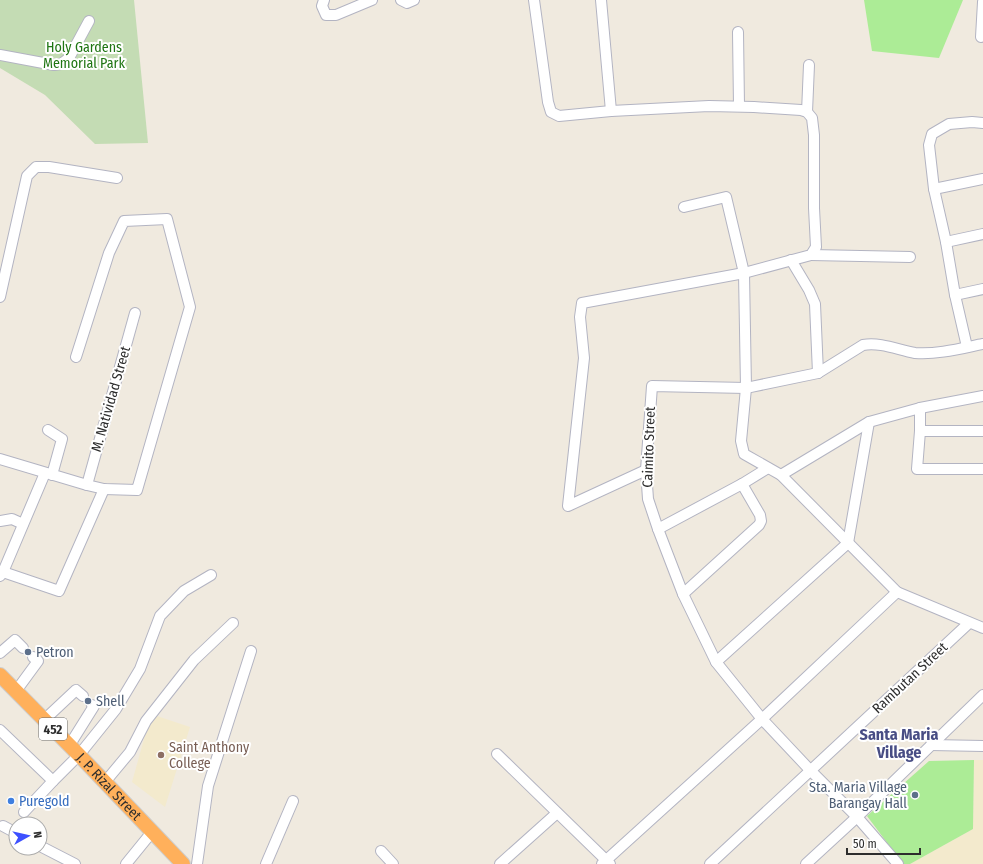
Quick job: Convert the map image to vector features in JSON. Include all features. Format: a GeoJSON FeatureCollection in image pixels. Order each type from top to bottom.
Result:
{"type":"FeatureCollection","features":[{"type":"Feature","properties":{"kind":"highway","name":"J. P. Rizal Street"},"geometry":{"type":"LineString","coordinates":[[0,675],[183,864]]}},
{"type":"Feature","properties":{"kind":"street"},"geometry":{"type":"LineString","coordinates":[[324,0],[322,6],[326,14],[336,15],[372,0]]}},
{"type":"Feature","properties":{"kind":"street"},"geometry":{"type":"LineString","coordinates":[[401,0],[407,3],[414,0]]}},
{"type":"Feature","properties":{"kind":"street"},"geometry":{"type":"LineString","coordinates":[[534,0],[547,96],[551,112],[558,116],[611,111],[709,106],[740,106],[801,110],[807,112],[812,118],[814,135],[814,208],[816,247],[811,255]]}},
{"type":"Feature","properties":{"kind":"street"},"geometry":{"type":"LineString","coordinates":[[601,0],[611,111]]}},
{"type":"Feature","properties":{"kind":"street"},"geometry":{"type":"LineString","coordinates":[[981,37],[983,2]]}},
{"type":"Feature","properties":{"kind":"street"},"geometry":{"type":"LineString","coordinates":[[0,55],[54,65],[61,64],[69,58],[90,20]]}},
{"type":"Feature","properties":{"kind":"street"},"geometry":{"type":"LineString","coordinates":[[738,32],[740,106]]}},
{"type":"Feature","properties":{"kind":"street"},"geometry":{"type":"LineString","coordinates":[[807,112],[809,65]]}},
{"type":"Feature","properties":{"kind":"street"},"geometry":{"type":"LineString","coordinates":[[967,347],[934,189],[929,145],[932,134],[949,124],[972,122],[983,123]]}},
{"type":"Feature","properties":{"kind":"street"},"geometry":{"type":"LineString","coordinates":[[0,297],[27,176],[36,167],[49,166],[117,178]]}},
{"type":"Feature","properties":{"kind":"street"},"geometry":{"type":"LineString","coordinates":[[934,189],[983,179]]}},
{"type":"Feature","properties":{"kind":"street"},"geometry":{"type":"LineString","coordinates":[[684,207],[726,197],[744,273],[746,388],[741,441],[744,454],[781,475],[897,592],[983,628]]}},
{"type":"Feature","properties":{"kind":"street"},"geometry":{"type":"LineString","coordinates":[[0,459],[86,485],[104,489],[137,490],[190,307],[167,219],[124,221],[109,253],[76,357]]}},
{"type":"Feature","properties":{"kind":"street"},"geometry":{"type":"LineString","coordinates":[[946,242],[983,234]]}},
{"type":"Feature","properties":{"kind":"street"},"geometry":{"type":"LineString","coordinates":[[646,470],[568,506],[584,358],[580,317],[582,303],[744,273],[811,255],[910,257]]}},
{"type":"Feature","properties":{"kind":"street"},"geometry":{"type":"LineString","coordinates":[[791,260],[809,290],[815,304],[818,373]]}},
{"type":"Feature","properties":{"kind":"street"},"geometry":{"type":"LineString","coordinates":[[955,295],[983,289]]}},
{"type":"Feature","properties":{"kind":"street","name":"M. Natividad Street"},"geometry":{"type":"LineString","coordinates":[[86,485],[135,313]]}},
{"type":"Feature","properties":{"kind":"street","name":"Caimito Street"},"geometry":{"type":"LineString","coordinates":[[898,864],[857,817],[762,719],[716,662],[683,594],[648,499],[646,470],[652,386],[746,388],[818,373],[864,345],[871,343],[926,353],[983,344]]}},
{"type":"Feature","properties":{"kind":"street"},"geometry":{"type":"LineString","coordinates":[[781,475],[869,422],[920,408],[983,396]]}},
{"type":"Feature","properties":{"kind":"street"},"geometry":{"type":"LineString","coordinates":[[920,408],[917,469],[983,469]]}},
{"type":"Feature","properties":{"kind":"street"},"geometry":{"type":"LineString","coordinates":[[716,662],[848,543],[869,422]]}},
{"type":"Feature","properties":{"kind":"street"},"geometry":{"type":"LineString","coordinates":[[48,430],[62,439],[48,474],[23,524],[2,574],[59,591],[104,489]]}},
{"type":"Feature","properties":{"kind":"street"},"geometry":{"type":"LineString","coordinates":[[920,431],[983,431]]}},
{"type":"Feature","properties":{"kind":"street"},"geometry":{"type":"LineString","coordinates":[[658,529],[742,484],[768,468]]}},
{"type":"Feature","properties":{"kind":"street"},"geometry":{"type":"LineString","coordinates":[[683,594],[762,521],[742,484]]}},
{"type":"Feature","properties":{"kind":"street"},"geometry":{"type":"LineString","coordinates":[[0,520],[12,519],[23,524]]}},
{"type":"Feature","properties":{"kind":"street"},"geometry":{"type":"LineString","coordinates":[[74,750],[116,709],[140,669],[160,616],[184,591],[211,575]]}},
{"type":"Feature","properties":{"kind":"street"},"geometry":{"type":"LineString","coordinates":[[498,754],[606,863],[897,592]]}},
{"type":"Feature","properties":{"kind":"street"},"geometry":{"type":"LineString","coordinates":[[105,782],[130,752],[146,721],[194,660],[233,623]]}},
{"type":"Feature","properties":{"kind":"street","name":"Rambutan Street"},"geometry":{"type":"LineString","coordinates":[[710,864],[969,623]]}},
{"type":"Feature","properties":{"kind":"street"},"geometry":{"type":"LineString","coordinates":[[0,653],[15,640],[23,648]]}},
{"type":"Feature","properties":{"kind":"street"},"geometry":{"type":"LineString","coordinates":[[197,864],[208,786],[251,651]]}},
{"type":"Feature","properties":{"kind":"street"},"geometry":{"type":"LineString","coordinates":[[16,691],[38,661],[33,656]]}},
{"type":"Feature","properties":{"kind":"street"},"geometry":{"type":"LineString","coordinates":[[44,720],[76,690],[83,696]]}},
{"type":"Feature","properties":{"kind":"street"},"geometry":{"type":"LineString","coordinates":[[806,864],[857,817],[983,695]]}},
{"type":"Feature","properties":{"kind":"street"},"geometry":{"type":"LineString","coordinates":[[24,812],[53,781],[74,750],[94,706],[92,705]]}},
{"type":"Feature","properties":{"kind":"street"},"geometry":{"type":"LineString","coordinates":[[0,730],[53,781]]}},
{"type":"Feature","properties":{"kind":"street"},"geometry":{"type":"LineString","coordinates":[[931,745],[983,746]]}},
{"type":"Feature","properties":{"kind":"street"},"geometry":{"type":"LineString","coordinates":[[266,864],[293,801]]}},
{"type":"Feature","properties":{"kind":"street"},"geometry":{"type":"LineString","coordinates":[[500,864],[557,813]]}},
{"type":"Feature","properties":{"kind":"street"},"geometry":{"type":"LineString","coordinates":[[3,826],[8,829]]}},
{"type":"Feature","properties":{"kind":"street"},"geometry":{"type":"LineString","coordinates":[[126,864],[152,832]]}},
{"type":"Feature","properties":{"kind":"street"},"geometry":{"type":"LineString","coordinates":[[48,850],[75,864]]}},
{"type":"Feature","properties":{"kind":"street"},"geometry":{"type":"LineString","coordinates":[[381,852],[393,864]]}},
{"type":"Feature","properties":{"kind":"shaded area","name":"Saint Anthony College"},"geometry":{"type":"Polygon","coordinates":[[[151,714],[190,727],[165,807],[132,782],[151,714]]]}},
{"type":"Feature","properties":{"kind":"shaded area"},"geometry":{"type":"Polygon","coordinates":[[[974,760],[983,760],[983,864],[910,864],[973,829],[974,760]]]}},
{"type":"Feature","properties":{"kind":"green space","name":"Holy Gardens Memorial Park"},"geometry":{"type":"Polygon","coordinates":[[[0,0],[134,0],[148,143],[95,144],[45,95],[0,68],[0,0]]]}},
{"type":"Feature","properties":{"kind":"green space"},"geometry":{"type":"Polygon","coordinates":[[[864,0],[963,0],[939,58],[872,51],[864,0]]]}},
{"type":"Feature","properties":{"kind":"green space"},"geometry":{"type":"Polygon","coordinates":[[[974,760],[973,829],[910,864],[903,864],[867,816],[929,761],[974,760]]]}},
{"type":"Feature","properties":{"kind":"place","name":"Petron"},"geometry":{"type":"Point","coordinates":[28,652]}},
{"type":"Feature","properties":{"kind":"place","name":"Shell"},"geometry":{"type":"Point","coordinates":[88,701]}},
{"type":"Feature","properties":{"kind":"place","name":"Saint Anthony College"},"geometry":{"type":"Point","coordinates":[161,755]}},
{"type":"Feature","properties":{"kind":"place","name":"Sta. Maria Village Barangay Hall"},"geometry":{"type":"Point","coordinates":[915,795]}},
{"type":"Feature","properties":{"kind":"place","name":"Puregold"},"geometry":{"type":"Point","coordinates":[11,801]}},
{"type":"Feature","properties":{"kind":"district","name":"Santa Maria Village"},"geometry":{"type":"Point","coordinates":[899,743]}}]}
